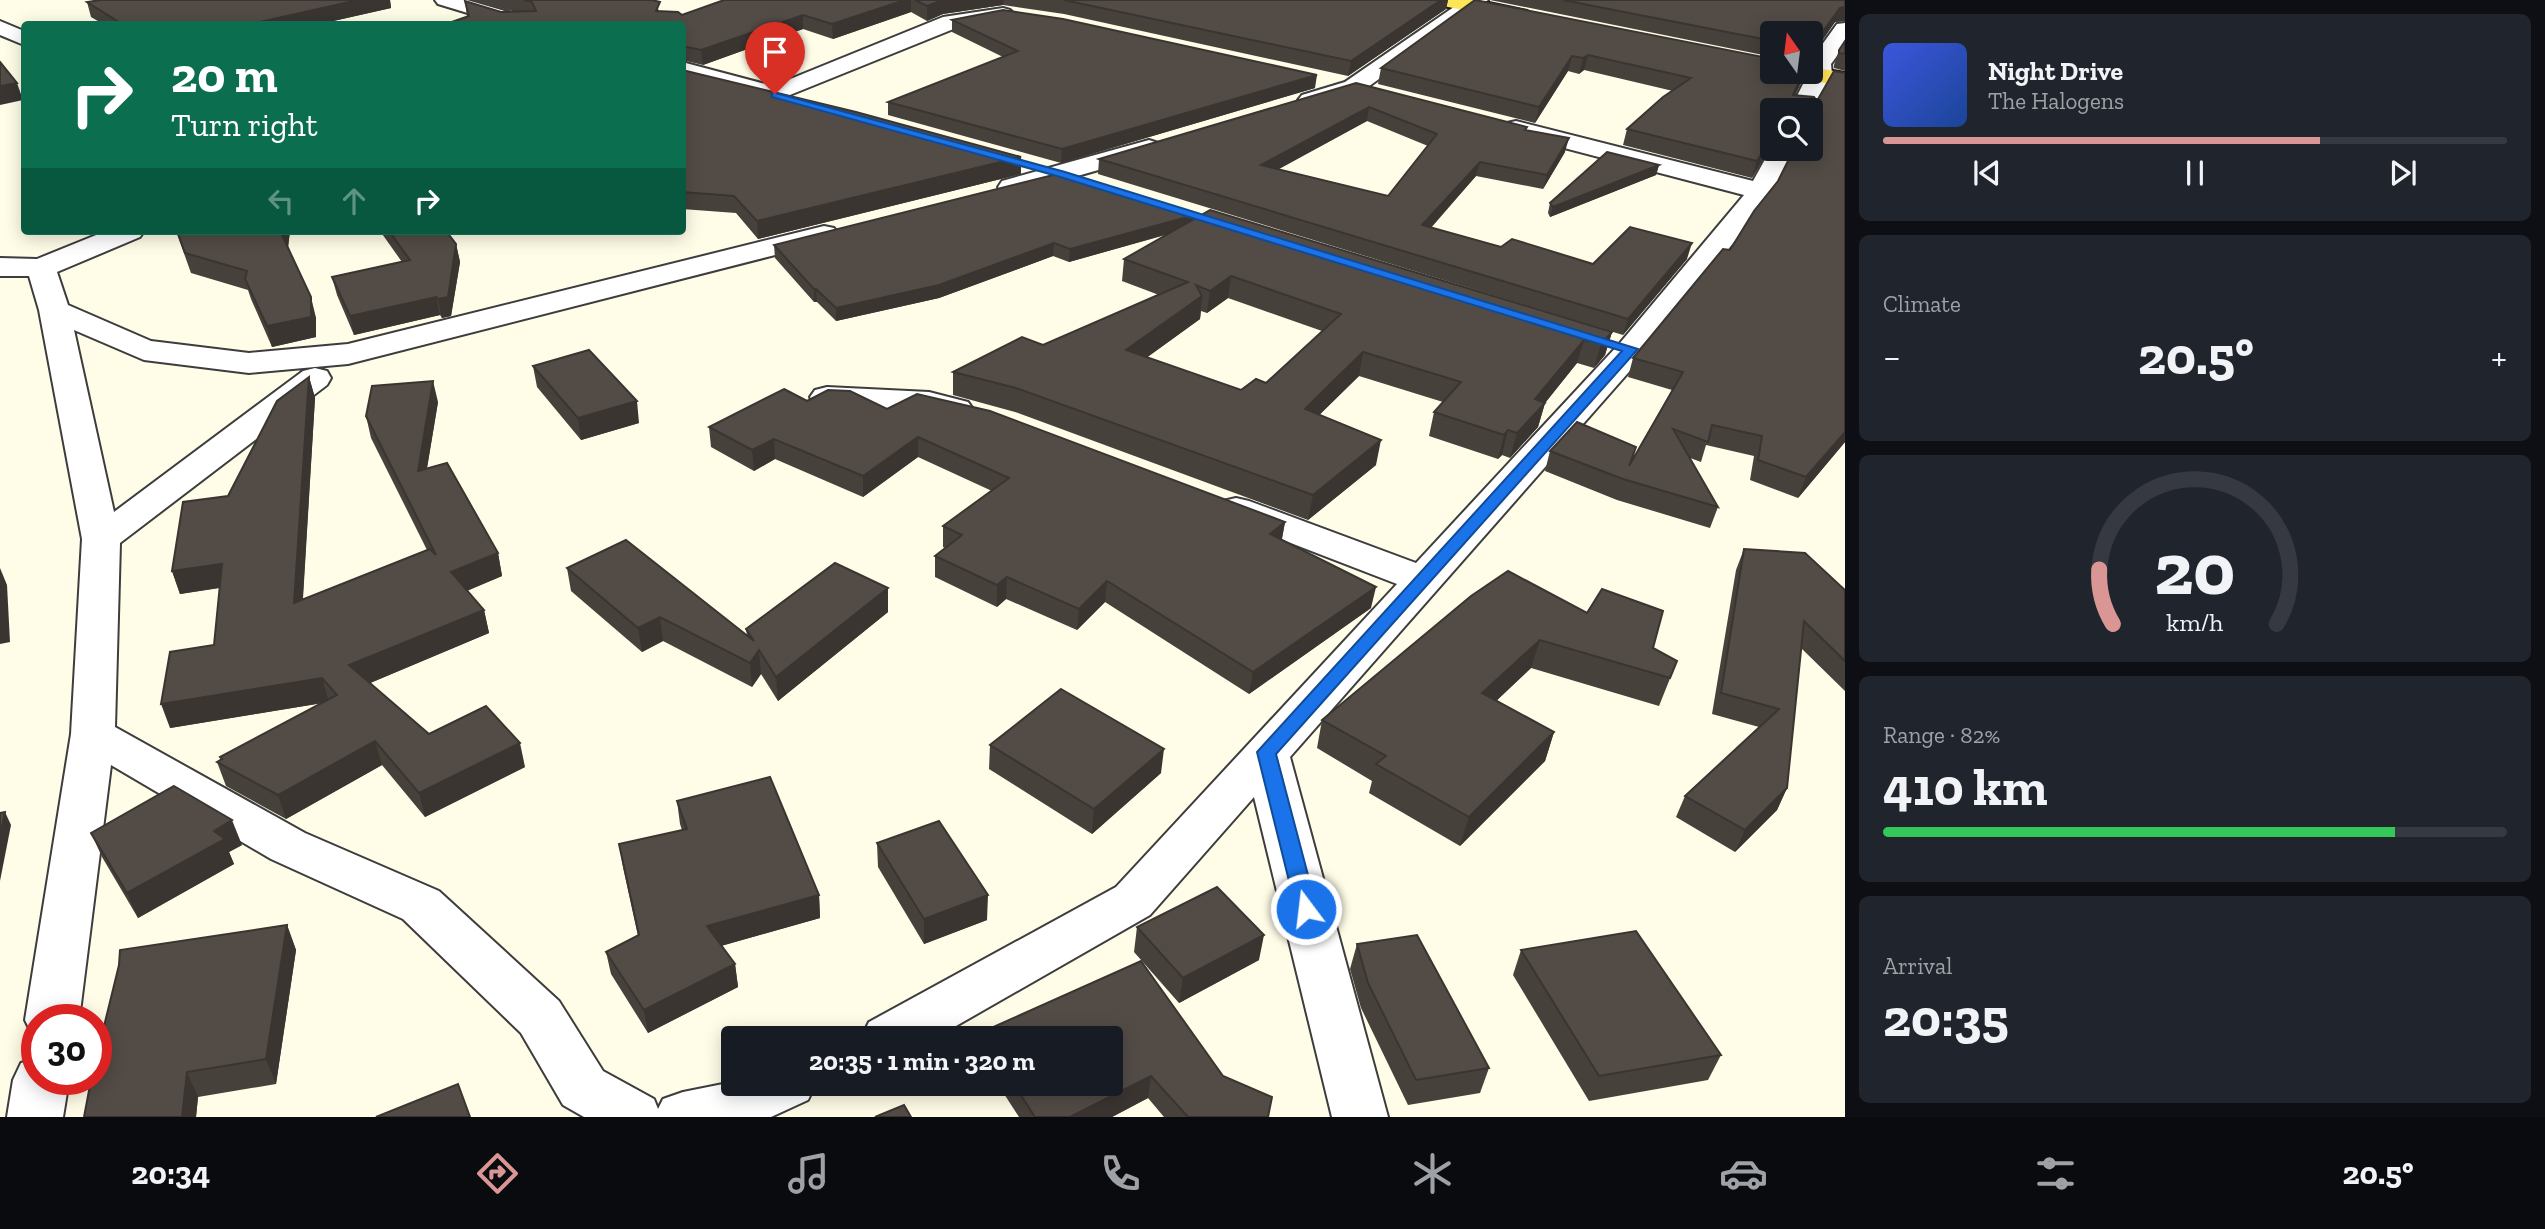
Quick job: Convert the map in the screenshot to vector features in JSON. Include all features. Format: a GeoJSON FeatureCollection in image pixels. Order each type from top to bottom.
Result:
{"type":"FeatureCollection","features":[{"type":"Feature","properties":{"kind":"main road"},"geometry":{"type":"LineString","coordinates":[[1443,0],[1481,2],[1543,15]]}},
{"type":"Feature","properties":{"kind":"main road"},"geometry":{"type":"LineString","coordinates":[[1824,68],[1845,69]]}},
{"type":"Feature","properties":{"kind":"main road"},"geometry":{"type":"LineString","coordinates":[[1824,72],[1845,80]]}},
{"type":"Feature","properties":{"kind":"street"},"geometry":{"type":"LineString","coordinates":[[445,0],[515,21]]}},
{"type":"Feature","properties":{"kind":"street"},"geometry":{"type":"LineString","coordinates":[[1287,107],[1366,91],[1481,2]]}},
{"type":"Feature","properties":{"kind":"street"},"geometry":{"type":"LineString","coordinates":[[775,94],[951,22],[1003,14],[1027,17]]}},
{"type":"Feature","properties":{"kind":"street"},"geometry":{"type":"LineString","coordinates":[[0,27],[21,37]]}},
{"type":"Feature","properties":{"kind":"street"},"geometry":{"type":"LineString","coordinates":[[1824,55],[1845,29]]}},
{"type":"Feature","properties":{"kind":"street"},"geometry":{"type":"LineString","coordinates":[[686,70],[814,105]]}},
{"type":"Feature","properties":{"kind":"street"},"geometry":{"type":"LineString","coordinates":[[1314,79],[1366,91]]}},
{"type":"Feature","properties":{"kind":"street"},"geometry":{"type":"LineString","coordinates":[[1498,124],[1761,191]]}},
{"type":"Feature","properties":{"kind":"street"},"geometry":{"type":"LineString","coordinates":[[980,194],[1061,174],[1180,139]]}},
{"type":"Feature","properties":{"kind":"street"},"geometry":{"type":"LineString","coordinates":[[1009,160],[1101,186]]}},
{"type":"Feature","properties":{"kind":"street"},"geometry":{"type":"LineString","coordinates":[[909,1026],[1132,901],[1421,579],[1618,345],[1761,191],[1777,161]]}},
{"type":"Feature","properties":{"kind":"street"},"geometry":{"type":"LineString","coordinates":[[54,310],[145,349],[249,363],[348,354],[845,228]]}},
{"type":"Feature","properties":{"kind":"street"},"geometry":{"type":"LineString","coordinates":[[0,267],[41,268],[120,235]]}},
{"type":"Feature","properties":{"kind":"street"},"geometry":{"type":"LineString","coordinates":[[41,268],[54,310],[101,539],[93,734],[54,1004]]}},
{"type":"Feature","properties":{"kind":"street"},"geometry":{"type":"LineString","coordinates":[[101,539],[348,354]]}},
{"type":"Feature","properties":{"kind":"street"},"geometry":{"type":"LineString","coordinates":[[827,397],[929,402],[990,418]]}},
{"type":"Feature","properties":{"kind":"street"},"geometry":{"type":"LineString","coordinates":[[1212,500],[1421,579]]}},
{"type":"Feature","properties":{"kind":"street"},"geometry":{"type":"LineString","coordinates":[[93,734],[288,846],[421,905],[540,1017],[583,1088],[634,1117]]}},
{"type":"Feature","properties":{"kind":"street"},"geometry":{"type":"LineString","coordinates":[[1266,752],[1360,1117]]}},
{"type":"Feature","properties":{"kind":"street"},"geometry":{"type":"LineString","coordinates":[[35,1117],[39,1095]]}},
{"type":"Feature","properties":{"kind":"street"},"geometry":{"type":"LineString","coordinates":[[683,1117],[740,1105],[760,1096]]}},
{"type":"Feature","properties":{"kind":"building"},"geometry":{"type":"Polygon","coordinates":[[[358,0],[264,21],[117,21],[87,2],[358,0]]]}},
{"type":"Feature","properties":{"kind":"building"},"geometry":{"type":"Polygon","coordinates":[[[524,0],[652,0],[660,2],[656,11],[678,12],[682,15],[724,0],[905,0],[832,24],[803,15],[701,50],[686,47],[686,21],[455,21],[469,16],[465,1],[501,12],[536,11],[532,2],[524,0]]]}},
{"type":"Feature","properties":{"kind":"building"},"geometry":{"type":"Polygon","coordinates":[[[915,0],[943,0],[927,6],[915,0]]]}},
{"type":"Feature","properties":{"kind":"building"},"geometry":{"type":"Polygon","coordinates":[[[1064,0],[1441,0],[1351,61],[1064,0]]]}},
{"type":"Feature","properties":{"kind":"building"},"geometry":{"type":"Polygon","coordinates":[[[1475,0],[1760,56],[1760,84],[1798,84],[1793,95],[1815,98],[1760,98],[1760,156],[1757,161],[1627,129],[1663,97],[1691,78],[1588,55],[1583,58],[1572,56],[1539,107],[1381,68],[1475,0]]]}},
{"type":"Feature","properties":{"kind":"building"},"geometry":{"type":"Polygon","coordinates":[[[1563,0],[1845,0],[1845,7],[1840,8],[1824,30],[1824,21],[1760,21],[1760,38],[1563,0]]]}},
{"type":"Feature","properties":{"kind":"building"},"geometry":{"type":"Polygon","coordinates":[[[1003,10],[1063,19],[1317,75],[1062,149],[888,102],[1018,51],[952,20],[1003,10]]]}},
{"type":"Feature","properties":{"kind":"building"},"geometry":{"type":"Polygon","coordinates":[[[1845,41],[1845,54],[1839,53],[1839,50],[1845,41]]]}},
{"type":"Feature","properties":{"kind":"building"},"geometry":{"type":"Polygon","coordinates":[[[0,62],[17,83],[0,86],[0,62]]]}},
{"type":"Feature","properties":{"kind":"building"},"geometry":{"type":"Polygon","coordinates":[[[686,71],[856,112],[1021,157],[757,221],[734,196],[686,192],[686,71]]]}},
{"type":"Feature","properties":{"kind":"building"},"geometry":{"type":"Polygon","coordinates":[[[1834,71],[1845,73],[1845,432],[1806,477],[1758,460],[1762,436],[1712,425],[1708,442],[1673,429],[1718,507],[1623,479],[1550,451],[1577,422],[1636,447],[1629,466],[1683,372],[1633,358],[1723,249],[1730,250],[1754,211],[1778,181],[1788,161],[1823,161],[1823,98],[1819,98],[1834,71]]]}},
{"type":"Feature","properties":{"kind":"building"},"geometry":{"type":"Polygon","coordinates":[[[1356,83],[1527,127],[1525,130],[1569,138],[1547,175],[1480,162],[1422,225],[1501,247],[1512,239],[1593,264],[1630,227],[1692,243],[1628,319],[1099,159],[1356,83]],[[1369,107],[1261,165],[1388,196],[1437,134],[1369,107]]]}},
{"type":"Feature","properties":{"kind":"building"},"geometry":{"type":"Polygon","coordinates":[[[1607,152],[1659,165],[1553,207],[1550,203],[1607,152]]]}},
{"type":"Feature","properties":{"kind":"building"},"geometry":{"type":"Polygon","coordinates":[[[1061,173],[1195,215],[1070,249],[1054,243],[939,285],[836,308],[814,289],[774,245],[1061,173]]]}},
{"type":"Feature","properties":{"kind":"building"},"geometry":{"type":"Polygon","coordinates":[[[1210,210],[1612,332],[1601,344],[1584,340],[1535,399],[1545,403],[1517,433],[1508,430],[1504,435],[1434,412],[1461,382],[1363,352],[1305,409],[1381,440],[1313,495],[1016,388],[953,372],[1022,337],[1043,345],[1188,282],[1124,259],[1210,210]],[[1231,276],[1210,291],[1196,285],[1202,296],[1126,350],[1241,390],[1256,379],[1266,383],[1341,314],[1231,276]]]}},
{"type":"Feature","properties":{"kind":"building"},"geometry":{"type":"Polygon","coordinates":[[[178,235],[282,235],[311,297],[311,317],[267,326],[245,279],[247,271],[185,253],[178,235]]]}},
{"type":"Feature","properties":{"kind":"building"},"geometry":{"type":"Polygon","coordinates":[[[392,235],[449,235],[456,244],[448,297],[436,297],[350,316],[332,277],[410,260],[392,235]]]}},
{"type":"Feature","properties":{"kind":"building"},"geometry":{"type":"Polygon","coordinates":[[[589,350],[637,401],[578,418],[533,366],[589,350]]]}},
{"type":"Feature","properties":{"kind":"building"},"geometry":{"type":"Polygon","coordinates":[[[309,377],[294,603],[430,549],[436,555],[366,416],[372,386],[433,381],[418,471],[447,463],[498,553],[451,572],[484,610],[349,665],[429,734],[486,706],[520,743],[419,793],[375,741],[278,795],[217,762],[222,759],[220,757],[337,695],[322,678],[161,704],[170,652],[214,645],[222,564],[172,571],[183,502],[228,496],[277,401],[309,377]]]}},
{"type":"Feature","properties":{"kind":"building"},"geometry":{"type":"Polygon","coordinates":[[[784,389],[807,401],[828,390],[850,391],[887,409],[917,394],[990,411],[1285,522],[1270,534],[1376,587],[1253,672],[1107,581],[1079,609],[1007,577],[997,585],[935,556],[962,535],[943,526],[1009,478],[918,437],[863,476],[774,439],[752,450],[709,427],[784,389]]]}},
{"type":"Feature","properties":{"kind":"building"},"geometry":{"type":"Polygon","coordinates":[[[626,540],[754,641],[746,629],[835,563],[888,588],[776,677],[759,650],[750,663],[660,617],[638,628],[567,568],[626,540]]]}},
{"type":"Feature","properties":{"kind":"building"},"geometry":{"type":"Polygon","coordinates":[[[1744,549],[1805,553],[1845,590],[1845,661],[1804,621],[1787,788],[1745,830],[1685,796],[1779,709],[1721,693],[1744,549]]]}},
{"type":"Feature","properties":{"kind":"building"},"geometry":{"type":"Polygon","coordinates":[[[1508,571],[1587,613],[1602,589],[1663,611],[1653,648],[1677,661],[1670,678],[1540,640],[1482,693],[1554,732],[1469,817],[1376,764],[1386,756],[1322,720],[1471,596],[1508,571]]]}},
{"type":"Feature","properties":{"kind":"building"},"geometry":{"type":"Polygon","coordinates":[[[1061,689],[1164,749],[1094,809],[990,745],[1061,689]]]}},
{"type":"Feature","properties":{"kind":"building"},"geometry":{"type":"Polygon","coordinates":[[[770,777],[819,895],[707,926],[735,964],[644,1010],[606,952],[639,935],[619,844],[687,829],[677,801],[770,777]]]}},
{"type":"Feature","properties":{"kind":"building"},"geometry":{"type":"Polygon","coordinates":[[[174,786],[232,820],[214,831],[225,839],[127,893],[91,833],[174,786]]]}},
{"type":"Feature","properties":{"kind":"building"},"geometry":{"type":"Polygon","coordinates":[[[5,812],[0,837],[0,813],[5,812]]]}},
{"type":"Feature","properties":{"kind":"building"},"geometry":{"type":"Polygon","coordinates":[[[939,821],[988,895],[924,919],[877,843],[939,821]]]}},
{"type":"Feature","properties":{"kind":"building"},"geometry":{"type":"Polygon","coordinates":[[[1217,887],[1264,935],[1183,978],[1137,927],[1217,887]]]}},
{"type":"Feature","properties":{"kind":"building"},"geometry":{"type":"Polygon","coordinates":[[[287,925],[266,1059],[187,1072],[182,1117],[84,1117],[88,1095],[112,1095],[112,1004],[109,1004],[120,950],[287,925]]]}},
{"type":"Feature","properties":{"kind":"building"},"geometry":{"type":"Polygon","coordinates":[[[1636,931],[1721,1055],[1599,1076],[1521,950],[1636,931]]]}},
{"type":"Feature","properties":{"kind":"building"},"geometry":{"type":"Polygon","coordinates":[[[1417,935],[1489,1068],[1416,1080],[1368,983],[1357,944],[1417,935]]]}},
{"type":"Feature","properties":{"kind":"building"},"geometry":{"type":"Polygon","coordinates":[[[1141,961],[1223,1076],[1272,1097],[1268,1117],[1188,1117],[1151,1076],[1123,1090],[1123,1026],[996,1026],[1141,961]]]}},
{"type":"Feature","properties":{"kind":"building"},"geometry":{"type":"Polygon","coordinates":[[[458,1084],[470,1117],[376,1117],[458,1084]]]}},
{"type":"Feature","properties":{"kind":"building"},"geometry":{"type":"Polygon","coordinates":[[[1021,1096],[1111,1096],[1070,1117],[1035,1117],[1021,1096]]]}},
{"type":"Feature","properties":{"kind":"building"},"geometry":{"type":"Polygon","coordinates":[[[904,1105],[911,1117],[875,1117],[904,1105]]]}},
{"type":"Feature","properties":{"kind":"route"},"geometry":{"type":"LineString","coordinates":[[775,94],[1061,174],[1631,349],[1266,752],[1306,909]]}}]}
